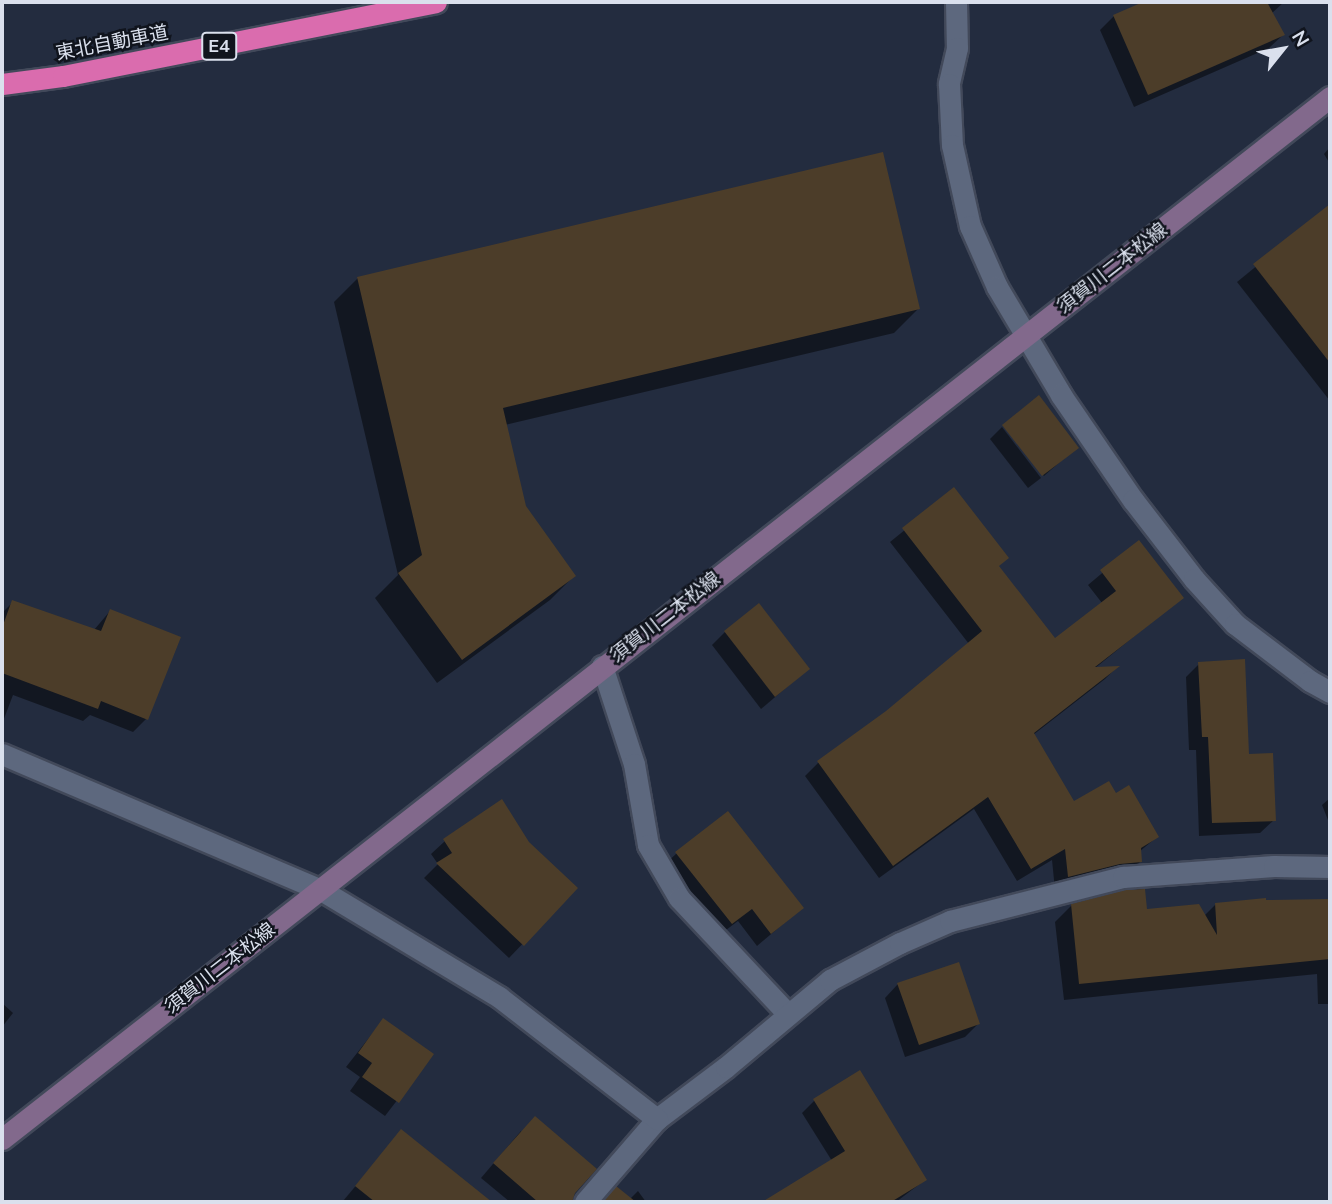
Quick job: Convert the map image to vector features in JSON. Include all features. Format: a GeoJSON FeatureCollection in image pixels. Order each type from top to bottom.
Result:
{"type":"FeatureCollection","features":[{"type":"Feature","properties":{"kind":"highway","name":"東北自動車道"},"geometry":{"type":"LineString","coordinates":[[2,84],[63,76],[436,2]]}},
{"type":"Feature","properties":{"kind":"main road","name":"須賀川二本松線"},"geometry":{"type":"LineString","coordinates":[[2,1139],[1330,97]]}},
{"type":"Feature","properties":{"kind":"street"},"geometry":{"type":"LineString","coordinates":[[956,2],[957,48],[949,85],[952,145],[970,226],[997,287],[1060,395],[1194,579],[1234,624],[1310,681],[1330,692]]}},
{"type":"Feature","properties":{"kind":"street"},"geometry":{"type":"LineString","coordinates":[[602,666],[634,764],[648,845],[679,898],[787,1013]]}},
{"type":"Feature","properties":{"kind":"street"},"geometry":{"type":"LineString","coordinates":[[2,754],[321,890],[499,997],[657,1119]]}},
{"type":"Feature","properties":{"kind":"street"},"geometry":{"type":"LineString","coordinates":[[585,1202],[657,1119],[726,1067],[787,1013],[830,980],[900,943],[950,921],[997,907],[1123,877],[1275,866],[1330,867]]}},
{"type":"Feature","properties":{"kind":"building"},"geometry":{"type":"Polygon","coordinates":[[[1143,2],[1267,2],[1285,35],[1148,95],[1113,15],[1143,2]]]}},
{"type":"Feature","properties":{"kind":"building"},"geometry":{"type":"Polygon","coordinates":[[[883,152],[920,309],[503,408],[526,506],[576,576],[462,660],[398,573],[422,555],[357,277],[883,152]]]}},
{"type":"Feature","properties":{"kind":"building"},"geometry":{"type":"Polygon","coordinates":[[[1330,204],[1330,363],[1253,264],[1330,204]]]}},
{"type":"Feature","properties":{"kind":"building"},"geometry":{"type":"Polygon","coordinates":[[[1039,395],[1079,448],[1042,476],[1002,425],[1039,395]]]}},
{"type":"Feature","properties":{"kind":"building"},"geometry":{"type":"Polygon","coordinates":[[[954,487],[1009,558],[999,566],[1055,638],[1116,591],[1100,570],[1139,540],[1184,598],[1095,667],[1120,666],[1034,733],[1074,801],[1109,781],[1116,793],[1129,785],[1159,837],[1141,848],[1142,862],[1120,864],[1068,877],[1065,849],[1031,869],[988,797],[893,866],[817,761],[886,711],[982,631],[902,528],[954,487]]]}},
{"type":"Feature","properties":{"kind":"building"},"geometry":{"type":"Polygon","coordinates":[[[12,600],[101,631],[110,609],[181,637],[148,720],[101,701],[98,709],[2,673],[2,628],[12,600]]]}},
{"type":"Feature","properties":{"kind":"building"},"geometry":{"type":"Polygon","coordinates":[[[759,603],[810,669],[775,697],[724,631],[759,603]]]}},
{"type":"Feature","properties":{"kind":"building"},"geometry":{"type":"Polygon","coordinates":[[[1245,659],[1249,754],[1273,753],[1276,821],[1212,823],[1208,737],[1202,737],[1198,662],[1245,659]]]}},
{"type":"Feature","properties":{"kind":"building"},"geometry":{"type":"Polygon","coordinates":[[[502,799],[529,842],[578,888],[524,946],[436,863],[452,853],[443,839],[502,799]]]}},
{"type":"Feature","properties":{"kind":"building"},"geometry":{"type":"Polygon","coordinates":[[[728,811],[804,908],[771,934],[752,909],[732,924],[675,852],[728,811]]]}},
{"type":"Feature","properties":{"kind":"building"},"geometry":{"type":"Polygon","coordinates":[[[1145,889],[1147,909],[1199,904],[1217,935],[1215,903],[1266,898],[1330,899],[1330,959],[1079,984],[1071,904],[1125,890],[1145,889]]]}},
{"type":"Feature","properties":{"kind":"building"},"geometry":{"type":"Polygon","coordinates":[[[959,962],[980,1024],[919,1045],[897,983],[959,962]]]}},
{"type":"Feature","properties":{"kind":"building"},"geometry":{"type":"Polygon","coordinates":[[[383,1018],[434,1054],[399,1103],[362,1077],[372,1063],[358,1053],[383,1018]]]}},
{"type":"Feature","properties":{"kind":"building"},"geometry":{"type":"Polygon","coordinates":[[[860,1070],[927,1180],[891,1202],[762,1202],[845,1151],[813,1099],[860,1070]]]}},
{"type":"Feature","properties":{"kind":"building"},"geometry":{"type":"Polygon","coordinates":[[[535,1116],[597,1169],[575,1193],[572,1202],[538,1202],[493,1163],[535,1116]]]}},
{"type":"Feature","properties":{"kind":"building"},"geometry":{"type":"Polygon","coordinates":[[[401,1129],[492,1202],[375,1202],[355,1186],[401,1129]]]}},
{"type":"Feature","properties":{"kind":"building"},"geometry":{"type":"Polygon","coordinates":[[[616,1186],[636,1202],[602,1202],[616,1186]]]}}]}
